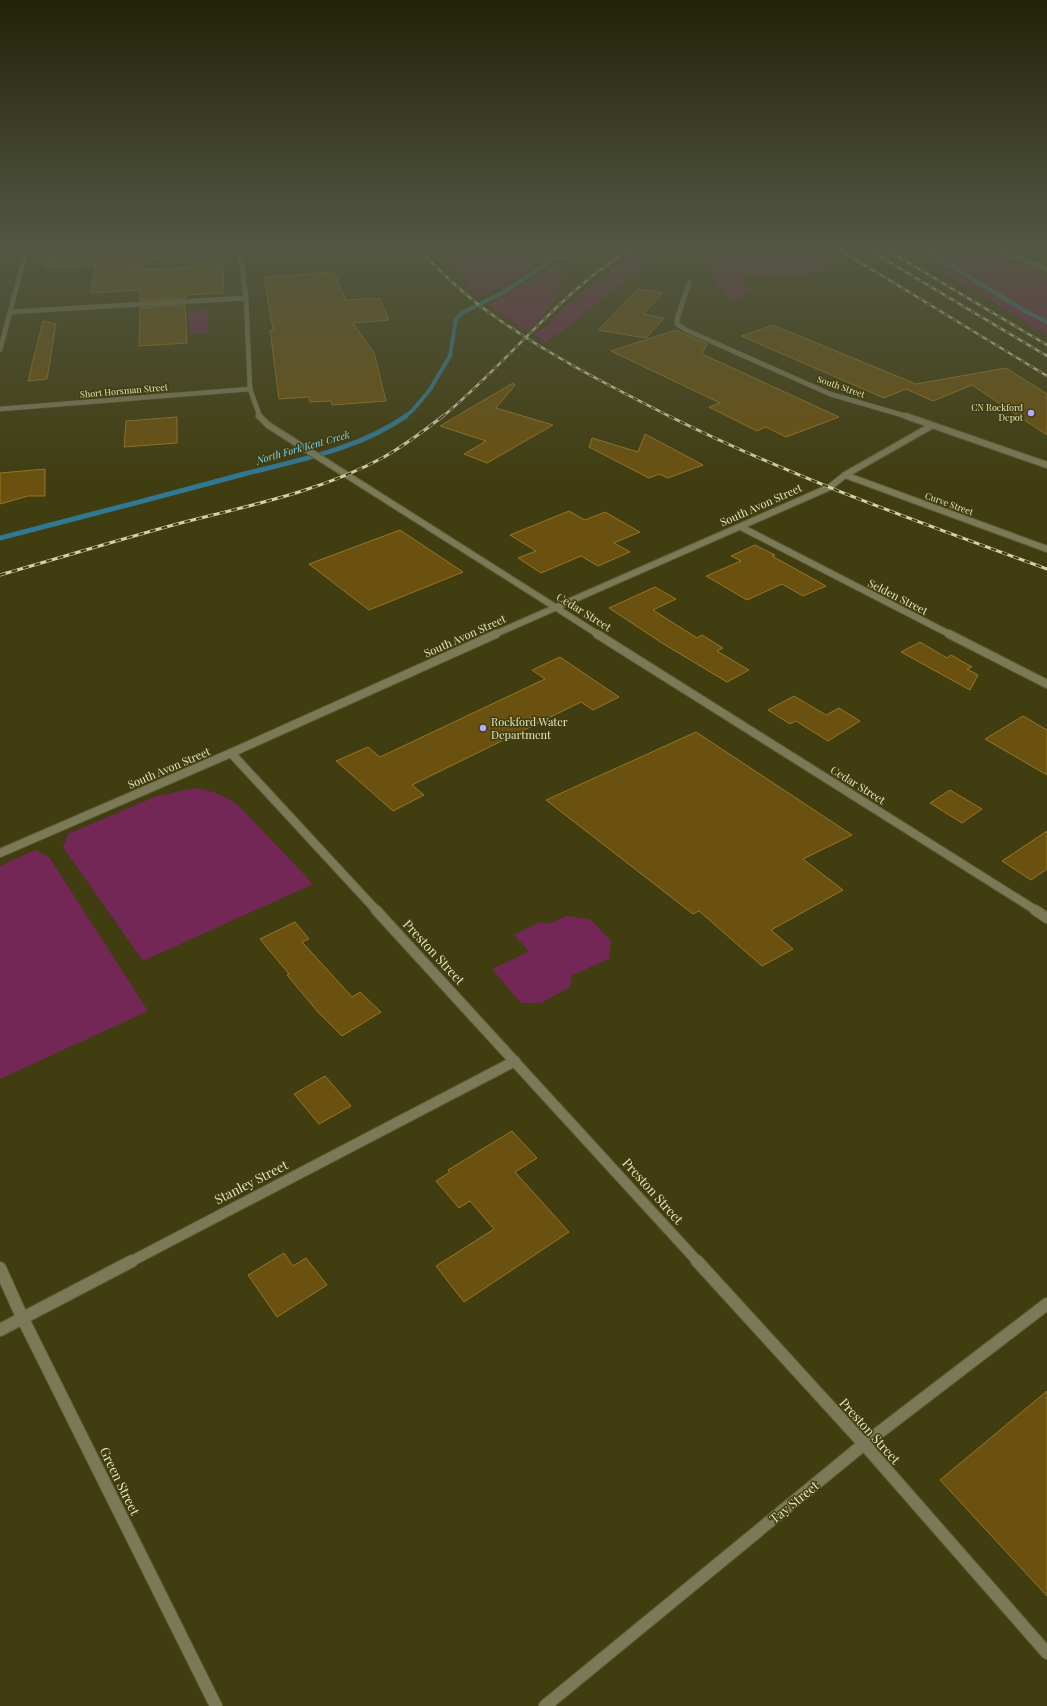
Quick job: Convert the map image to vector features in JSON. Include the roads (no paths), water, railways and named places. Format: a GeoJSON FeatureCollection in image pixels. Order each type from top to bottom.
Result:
{"type":"FeatureCollection","features":[{"type":"Feature","properties":{"kind":"street"},"geometry":{"type":"LineString","coordinates":[[0,350],[7,324]]}},
{"type":"Feature","properties":{"kind":"street","name":"Cedar Street"},"geometry":{"type":"LineString","coordinates":[[247,324],[250,389],[258,415],[268,425],[1047,918]]}},
{"type":"Feature","properties":{"kind":"street","name":"South Street"},"geometry":{"type":"LineString","coordinates":[[677,324],[686,330],[830,394],[896,412],[931,426],[1047,466]]}},
{"type":"Feature","properties":{"kind":"street","name":"Short Horsman Street"},"geometry":{"type":"LineString","coordinates":[[0,409],[250,389]]}},
{"type":"Feature","properties":{"kind":"street","name":"South Avon Street"},"geometry":{"type":"LineString","coordinates":[[0,853],[231,753],[555,607],[830,488],[845,475],[931,426]]}},
{"type":"Feature","properties":{"kind":"street","name":"Curve Street"},"geometry":{"type":"LineString","coordinates":[[845,475],[1047,549]]}},
{"type":"Feature","properties":{"kind":"street","name":"Selden Street"},"geometry":{"type":"LineString","coordinates":[[741,527],[1047,684]]}},
{"type":"Feature","properties":{"kind":"street","name":"Preston Street"},"geometry":{"type":"LineString","coordinates":[[231,753],[515,1061],[864,1444],[1047,1653]]}},
{"type":"Feature","properties":{"kind":"street","name":"Stanley Street"},"geometry":{"type":"LineString","coordinates":[[0,1330],[22,1317],[515,1061]]}},
{"type":"Feature","properties":{"kind":"street","name":"Green Street"},"geometry":{"type":"LineString","coordinates":[[0,1268],[22,1317],[216,1706]]}},
{"type":"Feature","properties":{"kind":"street","name":"Tay Street"},"geometry":{"type":"LineString","coordinates":[[545,1706],[864,1444],[1047,1304]]}},
{"type":"Feature","properties":{"kind":"waterway","name":"North Fork Kent Creek"},"geometry":{"type":"LineString","coordinates":[[404,417],[412,411],[429,391],[450,356],[455,324]]}},
{"type":"Feature","properties":{"kind":"waterway","name":"North Fork Kent Creek"},"geometry":{"type":"LineString","coordinates":[[0,538],[328,452],[369,437],[406,416]]}},
{"type":"Feature","properties":{"kind":"railway"},"geometry":{"type":"LineString","coordinates":[[505,324],[526,337]]}},
{"type":"Feature","properties":{"kind":"railway"},"geometry":{"type":"LineString","coordinates":[[526,337],[539,324]]}},
{"type":"Feature","properties":{"kind":"railway"},"geometry":{"type":"LineString","coordinates":[[961,324],[1047,376]]}},
{"type":"Feature","properties":{"kind":"railway"},"geometry":{"type":"LineString","coordinates":[[993,324],[1047,356]]}},
{"type":"Feature","properties":{"kind":"railway"},"geometry":{"type":"LineString","coordinates":[[1011,324],[1047,345]]}},
{"type":"Feature","properties":{"kind":"railway"},"geometry":{"type":"LineString","coordinates":[[442,417],[467,396],[526,337]]}},
{"type":"Feature","properties":{"kind":"railway"},"geometry":{"type":"LineString","coordinates":[[526,337],[577,368],[670,416]]}},
{"type":"Feature","properties":{"kind":"railway"},"geometry":{"type":"LineString","coordinates":[[0,575],[155,530],[309,489],[360,469],[384,457],[414,438],[443,416]]}},
{"type":"Feature","properties":{"kind":"railway"},"geometry":{"type":"LineString","coordinates":[[670,416],[808,479],[1047,569]]}},
{"type":"Feature","properties":{"kind":"place","name":"CN Rockford Depot"},"geometry":{"type":"Point","coordinates":[1031,413]}},
{"type":"Feature","properties":{"kind":"place","name":"Rockford Water Department"},"geometry":{"type":"Point","coordinates":[483,728]}}]}
